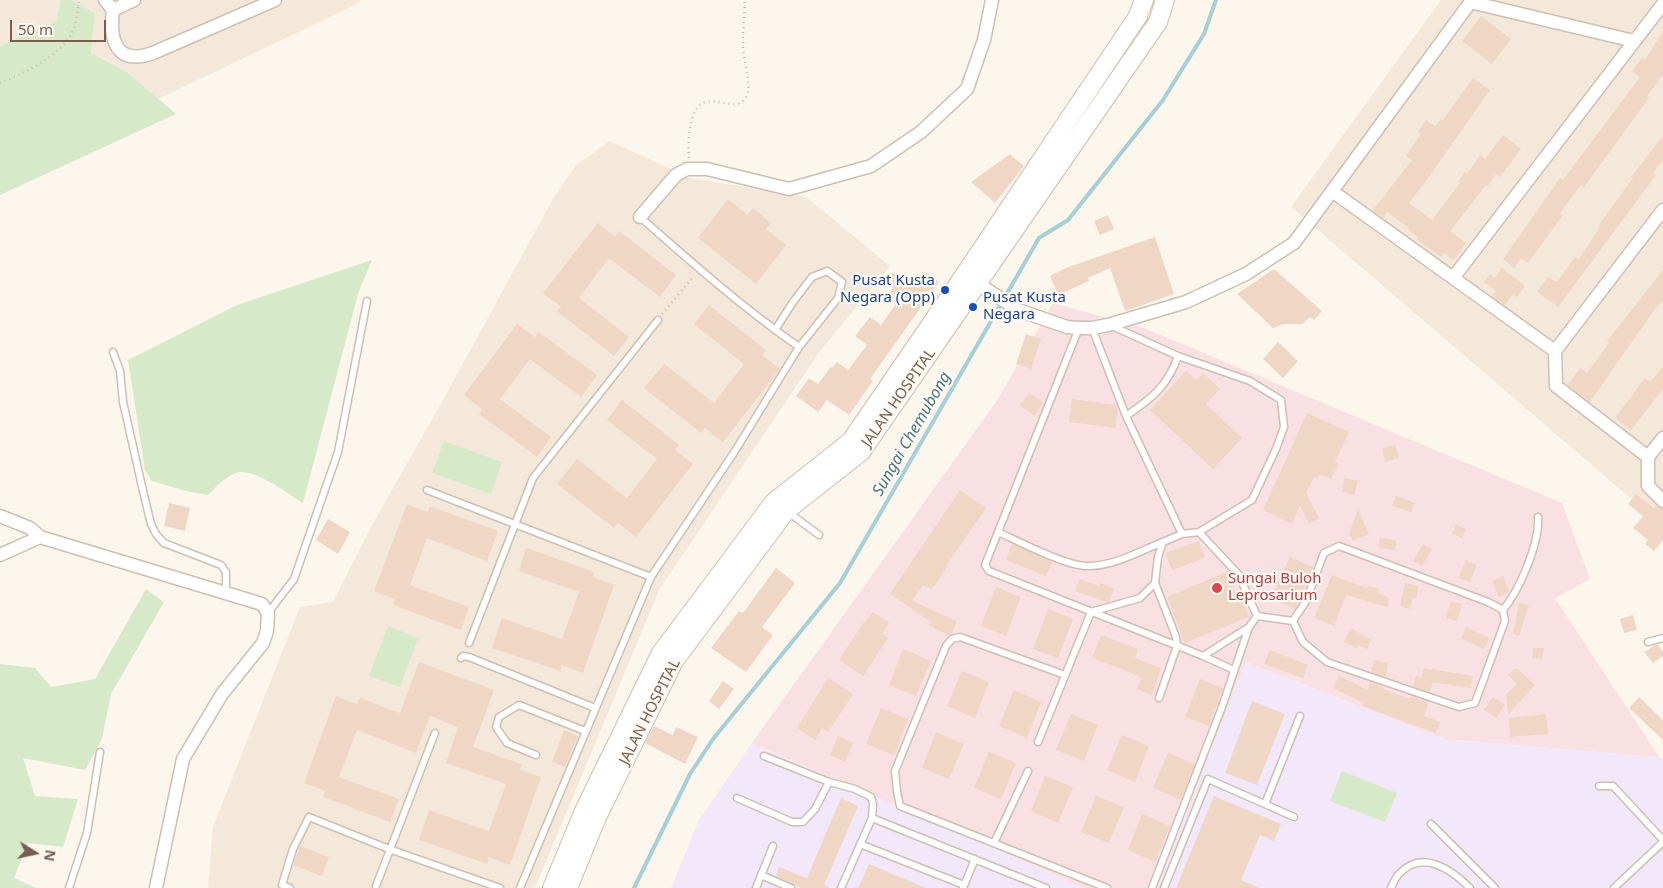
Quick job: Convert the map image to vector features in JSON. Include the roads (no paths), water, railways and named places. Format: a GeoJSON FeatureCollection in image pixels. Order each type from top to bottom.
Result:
{"type":"FeatureCollection","features":[{"type":"Feature","properties":{"kind":"main road","name":"JALAN HOSPITAL"},"geometry":{"type":"LineString","coordinates":[[977,283],[1138,16],[1144,0]]}},
{"type":"Feature","properties":{"kind":"main road","name":"JALAN HOSPITAL"},"geometry":{"type":"LineString","coordinates":[[552,888],[584,811],[661,653],[780,507],[851,441],[977,283],[1158,22],[1165,0]]}},
{"type":"Feature","properties":{"kind":"main road","name":"JALAN HOSPITAL"},"geometry":{"type":"LineString","coordinates":[[568,888],[597,817],[674,661],[780,507]]}},
{"type":"Feature","properties":{"kind":"street"},"geometry":{"type":"LineString","coordinates":[[134,0],[109,5],[112,36],[115,44],[125,54],[139,57],[153,53],[275,0]]}},
{"type":"Feature","properties":{"kind":"street"},"geometry":{"type":"LineString","coordinates":[[640,217],[676,175],[687,169],[707,169],[789,189],[871,166],[921,132],[967,89],[984,40],[992,0]]}},
{"type":"Feature","properties":{"kind":"street"},"geometry":{"type":"LineString","coordinates":[[977,283],[1018,310],[1067,327],[1092,328],[1186,302],[1246,274],[1294,243],[1471,1],[1634,41]]}},
{"type":"Feature","properties":{"kind":"street"},"geometry":{"type":"LineString","coordinates":[[1453,278],[1663,4]]}},
{"type":"Feature","properties":{"kind":"street"},"geometry":{"type":"LineString","coordinates":[[1332,192],[1555,351]]}},
{"type":"Feature","properties":{"kind":"street"},"geometry":{"type":"LineString","coordinates":[[1648,457],[1556,386],[1555,351],[1663,210]]}},
{"type":"Feature","properties":{"kind":"street"},"geometry":{"type":"LineString","coordinates":[[1663,438],[1648,457],[1648,486],[1663,501]]}},
{"type":"Feature","properties":{"kind":"street"},"geometry":{"type":"LineString","coordinates":[[0,516],[30,528],[40,537],[262,604],[268,613],[264,643],[222,694],[182,759],[156,888]]}},
{"type":"Feature","properties":{"kind":"street"},"geometry":{"type":"LineString","coordinates":[[0,555],[40,537]]}},
{"type":"Feature","properties":{"kind":"lane"},"geometry":{"type":"LineString","coordinates":[[640,217],[700,269],[799,347]]}},
{"type":"Feature","properties":{"kind":"lane"},"geometry":{"type":"LineString","coordinates":[[520,888],[651,577],[735,451],[799,347],[838,298],[842,282],[827,271],[812,277],[775,330]]}},
{"type":"Feature","properties":{"kind":"lane"},"geometry":{"type":"LineString","coordinates":[[268,613],[294,579],[338,452],[367,301]]}},
{"type":"Feature","properties":{"kind":"lane"},"geometry":{"type":"LineString","coordinates":[[470,643],[533,478],[658,320]]}},
{"type":"Feature","properties":{"kind":"lane"},"geometry":{"type":"LineString","coordinates":[[998,532],[1072,564],[1088,566],[1108,564],[1182,534],[1199,532],[1252,500],[1276,450],[1284,427],[1281,400],[1250,381],[1178,356],[1108,325]]}},
{"type":"Feature","properties":{"kind":"lane"},"geometry":{"type":"LineString","coordinates":[[1079,328],[985,565],[989,571],[1234,670]]}},
{"type":"Feature","properties":{"kind":"lane"},"geometry":{"type":"LineString","coordinates":[[1092,328],[1126,416],[1182,534]]}},
{"type":"Feature","properties":{"kind":"lane"},"geometry":{"type":"LineString","coordinates":[[113,352],[120,371],[122,402],[151,524],[156,534],[164,543],[222,565],[226,572],[226,593]]}},
{"type":"Feature","properties":{"kind":"lane"},"geometry":{"type":"LineString","coordinates":[[1126,416],[1146,402],[1164,385],[1173,370],[1178,356]]}},
{"type":"Feature","properties":{"kind":"lane"},"geometry":{"type":"LineString","coordinates":[[427,490],[651,577]]}},
{"type":"Feature","properties":{"kind":"lane"},"geometry":{"type":"LineString","coordinates":[[780,507],[819,535]]}},
{"type":"Feature","properties":{"kind":"lane"},"geometry":{"type":"LineString","coordinates":[[1503,610],[1510,602],[1536,545],[1538,517]]}},
{"type":"Feature","properties":{"kind":"lane"},"geometry":{"type":"LineString","coordinates":[[1199,532],[1239,575],[1257,616]]}},
{"type":"Feature","properties":{"kind":"lane"},"geometry":{"type":"LineString","coordinates":[[1159,698],[1178,646],[1155,583],[1158,557],[1163,542]]}},
{"type":"Feature","properties":{"kind":"lane"},"geometry":{"type":"LineString","coordinates":[[1293,621],[1306,601],[1324,553],[1339,546],[1488,602],[1503,610]]}},
{"type":"Feature","properties":{"kind":"lane"},"geometry":{"type":"LineString","coordinates":[[1091,612],[1140,598],[1155,583]]}},
{"type":"Feature","properties":{"kind":"lane"},"geometry":{"type":"LineString","coordinates":[[1293,621],[1303,642],[1326,662],[1458,707],[1475,703],[1505,621],[1503,610]]}},
{"type":"Feature","properties":{"kind":"lane"},"geometry":{"type":"LineString","coordinates":[[1038,742],[1091,612]]}},
{"type":"Feature","properties":{"kind":"lane"},"geometry":{"type":"LineString","coordinates":[[1257,616],[1293,621]]}},
{"type":"Feature","properties":{"kind":"lane"},"geometry":{"type":"LineString","coordinates":[[1152,888],[1249,627],[1257,616]]}},
{"type":"Feature","properties":{"kind":"lane"},"geometry":{"type":"LineString","coordinates":[[1203,656],[1249,627]]}},
{"type":"Feature","properties":{"kind":"lane"},"geometry":{"type":"LineString","coordinates":[[1065,676],[960,637],[952,638],[946,646],[895,771],[897,791],[900,806],[1107,888]]}},
{"type":"Feature","properties":{"kind":"lane"},"geometry":{"type":"LineString","coordinates":[[1648,642],[1663,638]]}},
{"type":"Feature","properties":{"kind":"lane"},"geometry":{"type":"LineString","coordinates":[[461,658],[469,656],[595,708]]}},
{"type":"Feature","properties":{"kind":"lane"},"geometry":{"type":"LineString","coordinates":[[536,755],[507,743],[496,727],[499,718],[518,706],[585,731]]}},
{"type":"Feature","properties":{"kind":"lane"},"geometry":{"type":"LineString","coordinates":[[1265,804],[1300,716]]}},
{"type":"Feature","properties":{"kind":"lane"},"geometry":{"type":"LineString","coordinates":[[377,887],[389,849],[435,733]]}},
{"type":"Feature","properties":{"kind":"lane"},"geometry":{"type":"LineString","coordinates":[[69,888],[87,833],[100,752]]}},
{"type":"Feature","properties":{"kind":"lane"},"geometry":{"type":"LineString","coordinates":[[764,756],[830,782],[855,789],[871,797],[873,804],[872,818],[841,888]]}},
{"type":"Feature","properties":{"kind":"lane"},"geometry":{"type":"LineString","coordinates":[[994,843],[1028,771]]}},
{"type":"Feature","properties":{"kind":"lane"},"geometry":{"type":"LineString","coordinates":[[1164,888],[1208,779],[1294,817]]}},
{"type":"Feature","properties":{"kind":"lane"},"geometry":{"type":"LineString","coordinates":[[737,798],[792,822],[804,822],[815,809],[830,782]]}},
{"type":"Feature","properties":{"kind":"lane"},"geometry":{"type":"LineString","coordinates":[[1599,786],[1614,786],[1663,841],[1614,888]]}},
{"type":"Feature","properties":{"kind":"lane"},"geometry":{"type":"LineString","coordinates":[[290,888],[282,885],[293,849],[309,816],[389,849],[500,888]]}},
{"type":"Feature","properties":{"kind":"lane"},"geometry":{"type":"LineString","coordinates":[[872,818],[1046,888]]}},
{"type":"Feature","properties":{"kind":"lane"},"geometry":{"type":"LineString","coordinates":[[1431,824],[1495,888]]}},
{"type":"Feature","properties":{"kind":"lane"},"geometry":{"type":"LineString","coordinates":[[860,844],[964,887],[975,859]]}},
{"type":"Feature","properties":{"kind":"lane"},"geometry":{"type":"LineString","coordinates":[[756,888],[773,846]]}},
{"type":"Feature","properties":{"kind":"lane"},"geometry":{"type":"LineString","coordinates":[[1391,888],[1398,874],[1418,862],[1432,863],[1449,870],[1470,888]]}},
{"type":"Feature","properties":{"kind":"lane"},"geometry":{"type":"LineString","coordinates":[[761,876],[791,888]]}},
{"type":"Feature","properties":{"kind":"waterway","name":"Sungai Chemubong"},"geometry":{"type":"LineString","coordinates":[[634,888],[690,774],[713,739],[840,583],[1039,238],[1068,220],[1163,100],[1204,34],[1216,0]]}},
{"type":"Feature","properties":{"kind":"place","name":"Pusat Kusta Negara (Opp)"},"geometry":{"type":"Point","coordinates":[945,290]}},
{"type":"Feature","properties":{"kind":"place","name":"Pusat Kusta Negara"},"geometry":{"type":"Point","coordinates":[973,307]}},
{"type":"Feature","properties":{"kind":"place","name":"Sungai Buloh Leprosarium"},"geometry":{"type":"Point","coordinates":[1217,588]}}]}
